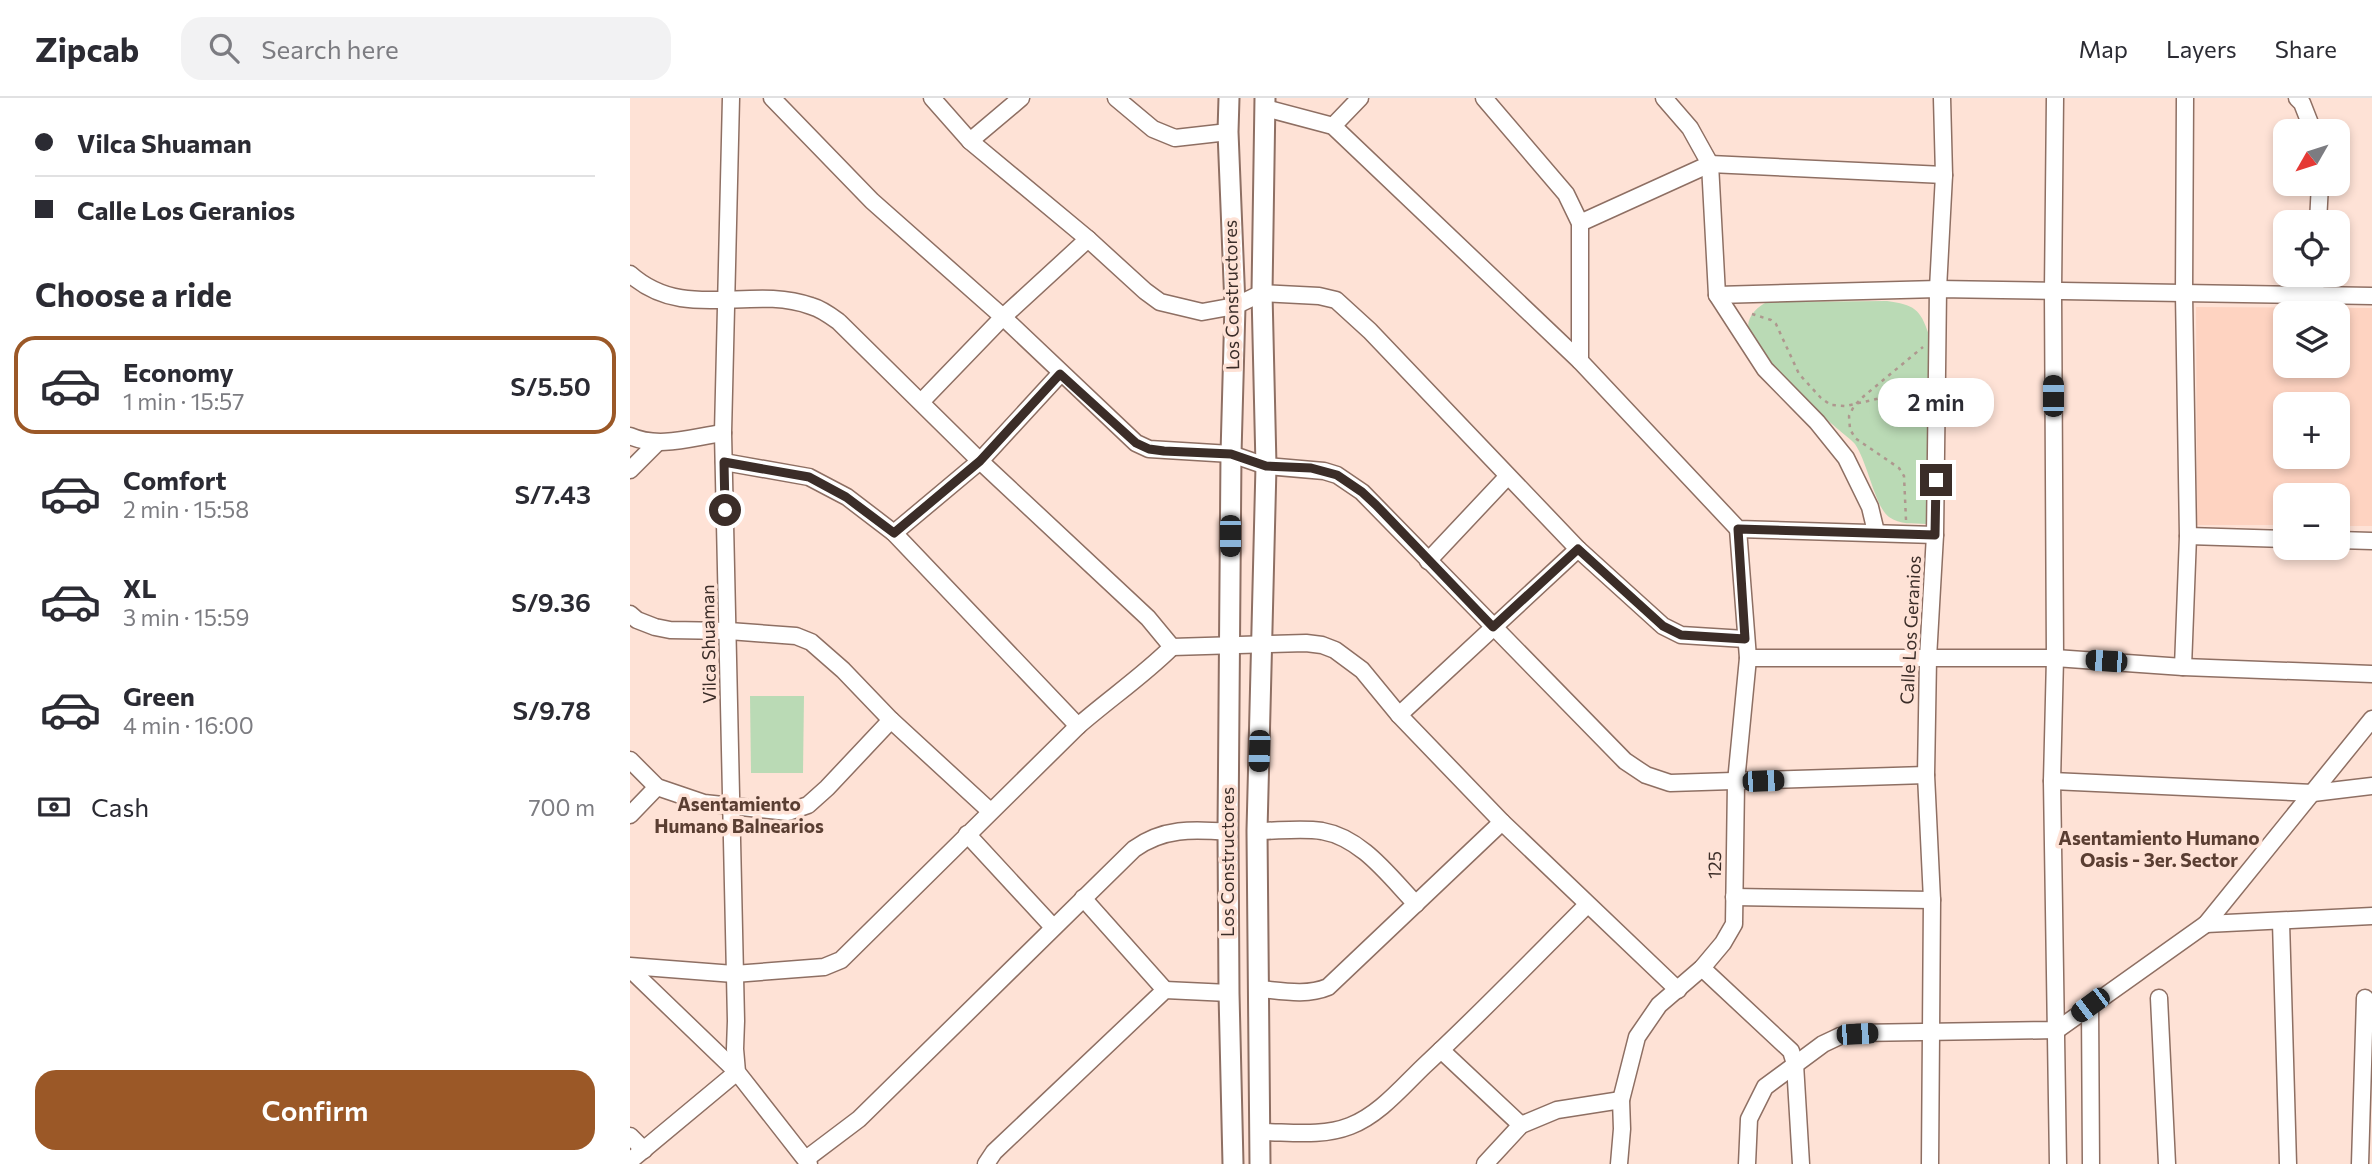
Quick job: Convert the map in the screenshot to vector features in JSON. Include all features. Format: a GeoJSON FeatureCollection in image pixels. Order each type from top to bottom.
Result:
{"type":"FeatureCollection","features":[{"type":"Feature","properties":{"kind":"main road","name":"Los Constructores"},"geometry":{"type":"LineString","coordinates":[[1229,98],[1235,306],[1228,832],[1230,1164]]}},
{"type":"Feature","properties":{"kind":"main road","name":"Los Constructores"},"geometry":{"type":"LineString","coordinates":[[1260,1164],[1257,831],[1266,466],[1262,293],[1265,103]]}},
{"type":"Feature","properties":{"kind":"street","name":"Vilca Shuaman"},"geometry":{"type":"LineString","coordinates":[[731,98],[723,433],[737,1072]]}},
{"type":"Feature","properties":{"kind":"street"},"geometry":{"type":"LineString","coordinates":[[772,98],[872,201],[1003,317],[1060,374],[1136,443],[1157,450],[1231,454],[1266,466],[1324,471],[1348,482],[1376,505],[1625,761],[1646,775],[1670,783],[1926,775]]}},
{"type":"Feature","properties":{"kind":"street"},"geometry":{"type":"LineString","coordinates":[[932,98],[970,141],[1160,302],[1202,312],[1235,306],[1262,293],[1319,296],[1336,300],[1370,331],[1578,549],[1663,626],[1681,635],[1745,639]]}},
{"type":"Feature","properties":{"kind":"street"},"geometry":{"type":"LineString","coordinates":[[970,141],[1021,98]]}},
{"type":"Feature","properties":{"kind":"street"},"geometry":{"type":"LineString","coordinates":[[1116,98],[1153,129],[1175,138],[1228,132]]}},
{"type":"Feature","properties":{"kind":"street"},"geometry":{"type":"LineString","coordinates":[[1333,126],[1360,98]]}},
{"type":"Feature","properties":{"kind":"street"},"geometry":{"type":"LineString","coordinates":[[1483,98],[1566,194],[1580,223],[1580,361]]}},
{"type":"Feature","properties":{"kind":"street"},"geometry":{"type":"LineString","coordinates":[[1664,98],[1690,128],[1710,163],[1717,295],[1765,369],[1817,422],[1846,458],[1870,507],[1876,532]]}},
{"type":"Feature","properties":{"kind":"street","name":"Calle Los Geranios"},"geometry":{"type":"LineString","coordinates":[[1930,1164],[1932,900],[1926,775],[1928,658],[1935,535],[1938,289],[1944,175],[1942,98]]}},
{"type":"Feature","properties":{"kind":"street"},"geometry":{"type":"LineString","coordinates":[[2055,98],[2055,658],[2052,781],[2058,1164]]}},
{"type":"Feature","properties":{"kind":"street"},"geometry":{"type":"LineString","coordinates":[[2183,667],[2188,536],[2184,294],[2185,98]]}},
{"type":"Feature","properties":{"kind":"street"},"geometry":{"type":"LineString","coordinates":[[2297,98],[2309,119]]}},
{"type":"Feature","properties":{"kind":"street"},"geometry":{"type":"LineString","coordinates":[[1265,103],[1333,126],[1580,361],[1738,529],[1935,535]]}},
{"type":"Feature","properties":{"kind":"street"},"geometry":{"type":"LineString","coordinates":[[1580,223],[1710,163],[1944,175]]}},
{"type":"Feature","properties":{"kind":"street"},"geometry":{"type":"LineString","coordinates":[[920,402],[1003,317],[1088,239]]}},
{"type":"Feature","properties":{"kind":"street"},"geometry":{"type":"LineString","coordinates":[[630,274],[652,291],[673,299],[790,300],[826,313],[839,322],[980,461],[1148,618],[1172,647]]}},
{"type":"Feature","properties":{"kind":"street"},"geometry":{"type":"LineString","coordinates":[[2315,287],[2315,295]]}},
{"type":"Feature","properties":{"kind":"street"},"geometry":{"type":"LineString","coordinates":[[1717,295],[1938,289],[2372,296]]}},
{"type":"Feature","properties":{"kind":"street"},"geometry":{"type":"LineString","coordinates":[[894,533],[980,461],[1060,374]]}},
{"type":"Feature","properties":{"kind":"street"},"geometry":{"type":"LineString","coordinates":[[630,436],[657,443],[723,433]]}},
{"type":"Feature","properties":{"kind":"street"},"geometry":{"type":"LineString","coordinates":[[630,470],[657,443]]}},
{"type":"Feature","properties":{"kind":"street"},"geometry":{"type":"LineString","coordinates":[[724,462],[809,477],[846,497],[894,533],[1078,726]]}},
{"type":"Feature","properties":{"kind":"street"},"geometry":{"type":"LineString","coordinates":[[1428,561],[1507,477]]}},
{"type":"Feature","properties":{"kind":"street","name":"125"},"geometry":{"type":"LineString","coordinates":[[1619,1164],[1621,1100],[1637,1037],[1654,1012],[1702,968],[1723,943],[1734,924],[1736,782],[1748,658],[1738,529]]}},
{"type":"Feature","properties":{"kind":"street"},"geometry":{"type":"LineString","coordinates":[[2188,536],[2273,539]]}},
{"type":"Feature","properties":{"kind":"street"},"geometry":{"type":"LineString","coordinates":[[2350,540],[2372,541]]}},
{"type":"Feature","properties":{"kind":"street"},"geometry":{"type":"LineString","coordinates":[[1399,715],[1578,549]]}},
{"type":"Feature","properties":{"kind":"street"},"geometry":{"type":"LineString","coordinates":[[630,614],[654,627],[670,630],[796,636],[811,642],[990,811]]}},
{"type":"Feature","properties":{"kind":"street"},"geometry":{"type":"LineString","coordinates":[[630,968],[734,974],[824,967],[841,960],[1078,726],[1172,647],[1306,643],[1335,650],[1362,670],[1399,715],[1502,822],[1678,990]]}},
{"type":"Feature","properties":{"kind":"street"},"geometry":{"type":"LineString","coordinates":[[1748,658],[2055,658],[2183,667],[2372,674]]}},
{"type":"Feature","properties":{"kind":"street"},"geometry":{"type":"LineString","coordinates":[[1747,1164],[1749,1119],[1765,1087],[1823,1044],[1840,1036],[1930,1031],[2057,1030],[2170,952],[2206,925],[2372,719]]}},
{"type":"Feature","properties":{"kind":"street"},"geometry":{"type":"LineString","coordinates":[[630,761],[657,787],[704,803],[788,812],[808,805],[891,720]]}},
{"type":"Feature","properties":{"kind":"street"},"geometry":{"type":"LineString","coordinates":[[2052,781],[2313,793],[2372,786]]}},
{"type":"Feature","properties":{"kind":"street"},"geometry":{"type":"LineString","coordinates":[[630,815],[657,787]]}},
{"type":"Feature","properties":{"kind":"street"},"geometry":{"type":"LineString","coordinates":[[1260,989],[1305,992],[1328,987],[1502,822]]}},
{"type":"Feature","properties":{"kind":"street"},"geometry":{"type":"LineString","coordinates":[[630,968],[737,1072],[808,1161],[859,1119],[1134,849],[1149,838],[1182,831],[1228,832]]}},
{"type":"Feature","properties":{"kind":"street"},"geometry":{"type":"LineString","coordinates":[[1257,831],[1321,831],[1342,837],[1370,857],[1416,904]]}},
{"type":"Feature","properties":{"kind":"street"},"geometry":{"type":"LineString","coordinates":[[967,834],[1053,927]]}},
{"type":"Feature","properties":{"kind":"street"},"geometry":{"type":"LineString","coordinates":[[1734,897],[1932,900]]}},
{"type":"Feature","properties":{"kind":"street"},"geometry":{"type":"LineString","coordinates":[[1083,898],[1166,990],[1228,993]]}},
{"type":"Feature","properties":{"kind":"street"},"geometry":{"type":"LineString","coordinates":[[1260,1132],[1319,1132],[1350,1126],[1379,1109],[1587,905]]}},
{"type":"Feature","properties":{"kind":"street"},"geometry":{"type":"LineString","coordinates":[[2206,925],[2372,916]]}},
{"type":"Feature","properties":{"kind":"street"},"geometry":{"type":"LineString","coordinates":[[2281,922],[2288,1164]]}},
{"type":"Feature","properties":{"kind":"street"},"geometry":{"type":"LineString","coordinates":[[1702,968],[1791,1051],[1795,1064],[1801,1164]]}},
{"type":"Feature","properties":{"kind":"street"},"geometry":{"type":"LineString","coordinates":[[986,1164],[994,1152],[1166,990]]}},
{"type":"Feature","properties":{"kind":"street"},"geometry":{"type":"LineString","coordinates":[[2159,998],[2167,1164]]}},
{"type":"Feature","properties":{"kind":"street"},"geometry":{"type":"LineString","coordinates":[[2360,1164],[2365,998]]}},
{"type":"Feature","properties":{"kind":"street"},"geometry":{"type":"LineString","coordinates":[[2090,1005],[2091,1164]]}},
{"type":"Feature","properties":{"kind":"street"},"geometry":{"type":"LineString","coordinates":[[1441,1050],[1521,1125]]}},
{"type":"Feature","properties":{"kind":"street"},"geometry":{"type":"LineString","coordinates":[[630,1161],[737,1072]]}},
{"type":"Feature","properties":{"kind":"street"},"geometry":{"type":"LineString","coordinates":[[1485,1164],[1521,1125],[1557,1110],[1621,1100]]}},
{"type":"Feature","properties":{"kind":"street"},"geometry":{"type":"LineString","coordinates":[[630,1136],[644,1150]]}},
{"type":"Feature","properties":{"kind":"path"},"geometry":{"type":"LineString","coordinates":[[1752,314],[1776,324],[1799,374],[1831,405],[1846,406],[1929,385]]}},
{"type":"Feature","properties":{"kind":"path"},"geometry":{"type":"LineString","coordinates":[[1906,523],[1903,476],[1899,468],[1855,438],[1850,429],[1849,416],[1856,403],[1929,342]]}},
{"type":"Feature","properties":{"kind":"shaded area"},"geometry":{"type":"Polygon","coordinates":[[[2196,307],[2273,307],[2273,378],[2350,378],[2350,308],[2372,308],[2372,526],[2350,526],[2350,483],[2273,483],[2273,525],[2197,525],[2196,307]]]}},
{"type":"Feature","properties":{"kind":"green space"},"geometry":{"type":"Polygon","coordinates":[[[1887,301],[1915,309],[1929,335],[1926,524],[1898,521],[1884,512],[1855,444],[1774,368],[1753,341],[1748,326],[1750,317],[1767,302],[1887,301]]]}},
{"type":"Feature","properties":{"kind":"green space"},"geometry":{"type":"Polygon","coordinates":[[[750,696],[804,696],[803,773],[751,773],[750,696]]]}},
{"type":"Feature","properties":{"kind":"district","name":"Asentamiento Humano Balnearios"},"geometry":{"type":"Point","coordinates":[739,815]}},
{"type":"Feature","properties":{"kind":"district","name":"Asentamiento Humano Oasis - 3er. Sector"},"geometry":{"type":"Point","coordinates":[2159,849]}},
{"type":"Feature","properties":{"kind":"route"},"geometry":{"type":"LineString","coordinates":[[725,510],[724,462],[809,477],[846,497],[894,533],[980,461],[1060,374],[1136,443],[1149,449],[1231,454],[1266,466],[1311,468],[1337,475],[1376,505],[1493,627],[1578,549],[1663,626],[1681,635],[1745,639],[1738,529],[1935,535],[1936,480]]}}]}
